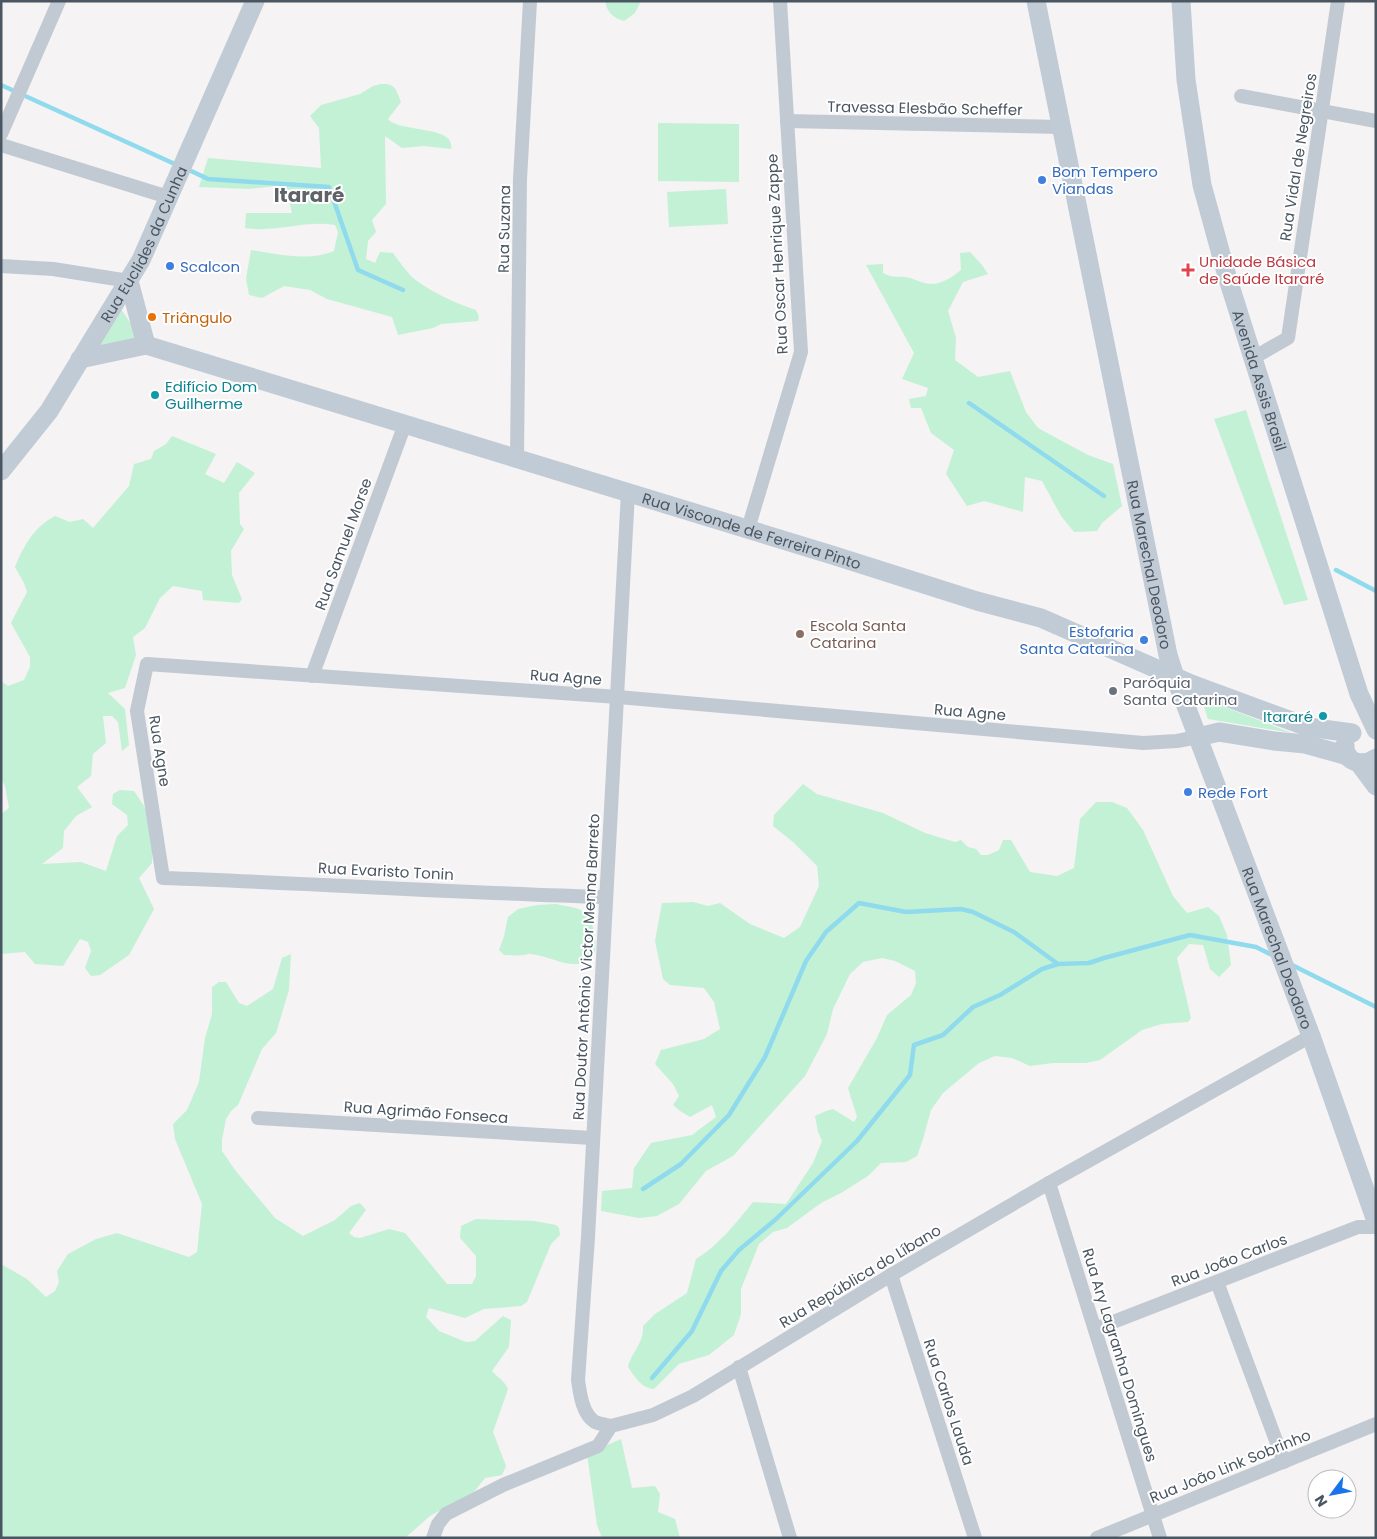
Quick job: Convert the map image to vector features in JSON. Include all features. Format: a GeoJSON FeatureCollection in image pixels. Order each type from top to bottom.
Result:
{"type":"FeatureCollection","features":[{"type":"Feature","properties":{"kind":"street"},"geometry":{"type":"LineString","coordinates":[[1,134],[59,1]]}},
{"type":"Feature","properties":{"kind":"street","name":"Rua Euclides da Cunha"},"geometry":{"type":"LineString","coordinates":[[1,471],[49,411],[141,260],[255,1]]}},
{"type":"Feature","properties":{"kind":"street","name":"Rua Suzana"},"geometry":{"type":"LineString","coordinates":[[517,458],[520,179],[530,1]]}},
{"type":"Feature","properties":{"kind":"street","name":"Rua Oscar Henrique Zappe"},"geometry":{"type":"LineString","coordinates":[[748,529],[801,352],[780,1]]}},
{"type":"Feature","properties":{"kind":"street","name":"Rua Marechal Deodoro"},"geometry":{"type":"LineString","coordinates":[[1036,1],[1168,655],[1311,1036],[1376,1221]]}},
{"type":"Feature","properties":{"kind":"street","name":"Avenida Assis Brasil"},"geometry":{"type":"LineString","coordinates":[[1181,1],[1186,80],[1202,185],[1227,276],[1358,694],[1376,730]]}},
{"type":"Feature","properties":{"kind":"street","name":"Rua Vidal de Negreiros"},"geometry":{"type":"LineString","coordinates":[[1253,358],[1288,338],[1338,1]]}},
{"type":"Feature","properties":{"kind":"street"},"geometry":{"type":"LineString","coordinates":[[1242,96],[1376,121]]}},
{"type":"Feature","properties":{"kind":"street","name":"Travessa Elesbão Scheffer"},"geometry":{"type":"LineString","coordinates":[[787,121],[1061,127]]}},
{"type":"Feature","properties":{"kind":"street"},"geometry":{"type":"LineString","coordinates":[[1,145],[168,197]]}},
{"type":"Feature","properties":{"kind":"street"},"geometry":{"type":"LineString","coordinates":[[1,266],[53,269],[129,281],[146,345]]}},
{"type":"Feature","properties":{"kind":"street","name":"Rua Visconde de Ferreira Pinto"},"geometry":{"type":"LineString","coordinates":[[80,359],[146,345],[977,601],[1041,618],[1175,677],[1308,727],[1353,732],[1362,728],[1376,730]]}},
{"type":"Feature","properties":{"kind":"street","name":"Rua Samuel Morse"},"geometry":{"type":"LineString","coordinates":[[312,676],[404,424]]}},
{"type":"Feature","properties":{"kind":"street","name":"Rua Doutor Antônio Victor Menna Barreto"},"geometry":{"type":"LineString","coordinates":[[611,1426],[594,1421],[585,1410],[578,1380],[588,1237],[628,492]]}},
{"type":"Feature","properties":{"kind":"street","name":"Rua Agne"},"geometry":{"type":"LineString","coordinates":[[163,878],[137,711],[147,664],[618,697],[1143,743],[1176,741],[1198,736]]}},
{"type":"Feature","properties":{"kind":"street","name":"Avenida Assis Brasil"},"geometry":{"type":"LineString","coordinates":[[1358,694],[1353,732],[1345,743],[1345,750],[1366,760]]}},
{"type":"Feature","properties":{"kind":"street"},"geometry":{"type":"LineString","coordinates":[[1198,736],[1219,732],[1274,742],[1305,744],[1366,760],[1376,786]]}},
{"type":"Feature","properties":{"kind":"street","name":"Rua Evaristo Tonin"},"geometry":{"type":"LineString","coordinates":[[163,878],[299,882],[501,894],[606,897]]}},
{"type":"Feature","properties":{"kind":"street","name":"Rua República do Líbano"},"geometry":{"type":"LineString","coordinates":[[611,1426],[653,1415],[693,1396],[1049,1183],[1311,1036]]}},
{"type":"Feature","properties":{"kind":"street","name":"Rua Agrimão Fonseca"},"geometry":{"type":"LineString","coordinates":[[258,1118],[592,1138]]}},
{"type":"Feature","properties":{"kind":"street","name":"Rua Ary Lagranha Domingues"},"geometry":{"type":"LineString","coordinates":[[1049,1183],[1160,1538]]}},
{"type":"Feature","properties":{"kind":"street","name":"Rua João Carlos"},"geometry":{"type":"LineString","coordinates":[[1095,1329],[1358,1227],[1376,1227]]}},
{"type":"Feature","properties":{"kind":"street","name":"Rua Carlos Lauda"},"geometry":{"type":"LineString","coordinates":[[892,1276],[975,1538]]}},
{"type":"Feature","properties":{"kind":"street"},"geometry":{"type":"LineString","coordinates":[[1217,1282],[1284,1462]]}},
{"type":"Feature","properties":{"kind":"street"},"geometry":{"type":"LineString","coordinates":[[739,1367],[790,1538]]}},
{"type":"Feature","properties":{"kind":"street","name":"Rua João Link Sobrinho"},"geometry":{"type":"LineString","coordinates":[[1097,1538],[1376,1424]]}},
{"type":"Feature","properties":{"kind":"street"},"geometry":{"type":"LineString","coordinates":[[433,1538],[438,1524],[446,1514],[503,1484],[598,1446],[611,1426]]}},
{"type":"Feature","properties":{"kind":"green space"},"geometry":{"type":"Polygon","coordinates":[[[605,1],[641,1],[635,13],[624,21],[611,14],[605,1]]]}},
{"type":"Feature","properties":{"kind":"green space"},"geometry":{"type":"Polygon","coordinates":[[[381,84],[393,86],[401,102],[388,119],[404,126],[445,136],[450,141],[451,149],[424,146],[402,148],[385,136],[386,204],[372,220],[376,232],[368,241],[366,259],[375,263],[380,252],[393,253],[410,275],[424,286],[450,300],[476,310],[479,317],[478,321],[441,324],[433,328],[398,335],[392,317],[327,299],[310,290],[284,286],[262,298],[249,295],[246,279],[251,250],[303,257],[324,254],[334,251],[338,232],[335,225],[312,224],[268,229],[245,228],[246,213],[292,213],[285,185],[249,189],[199,187],[208,158],[321,168],[319,128],[310,116],[321,105],[360,94],[373,86],[381,84]]]}},
{"type":"Feature","properties":{"kind":"green space"},"geometry":{"type":"Polygon","coordinates":[[[658,123],[739,124],[739,182],[658,181],[658,123]]]}},
{"type":"Feature","properties":{"kind":"green space"},"geometry":{"type":"Polygon","coordinates":[[[726,189],[728,224],[669,227],[667,192],[726,189]]]}},
{"type":"Feature","properties":{"kind":"green space"},"geometry":{"type":"Polygon","coordinates":[[[970,252],[988,274],[963,282],[948,311],[956,338],[955,360],[978,377],[1010,371],[1026,412],[1038,428],[1088,455],[1113,464],[1122,506],[1102,523],[1097,531],[1074,532],[1061,516],[1042,481],[1025,477],[1023,512],[984,501],[967,506],[946,474],[954,450],[931,433],[921,408],[911,408],[909,399],[926,396],[928,388],[902,379],[914,353],[866,265],[883,264],[883,273],[887,275],[911,278],[932,284],[948,279],[961,270],[960,253],[970,252]]]}},
{"type":"Feature","properties":{"kind":"green space"},"geometry":{"type":"Polygon","coordinates":[[[119,306],[141,339],[97,346],[119,306]]]}},
{"type":"Feature","properties":{"kind":"green space"},"geometry":{"type":"Polygon","coordinates":[[[1246,410],[1308,600],[1284,605],[1214,419],[1246,410]]]}},
{"type":"Feature","properties":{"kind":"green space"},"geometry":{"type":"Polygon","coordinates":[[[172,436],[216,454],[205,474],[224,483],[237,462],[255,473],[239,493],[240,524],[244,529],[231,551],[232,575],[242,599],[239,603],[203,600],[202,591],[173,586],[160,598],[145,628],[133,637],[136,655],[125,688],[108,693],[125,709],[129,745],[122,751],[118,722],[112,716],[103,716],[106,743],[93,754],[91,776],[77,787],[92,807],[76,816],[64,831],[63,848],[42,864],[81,862],[106,871],[117,836],[128,825],[127,815],[112,804],[113,794],[120,790],[134,791],[144,806],[153,829],[152,863],[139,878],[154,909],[129,955],[100,975],[91,976],[85,968],[91,951],[88,942],[80,939],[63,966],[35,964],[25,952],[1,954],[1,814],[9,808],[5,786],[1,778],[1,681],[8,686],[24,680],[30,667],[30,657],[11,623],[27,592],[15,567],[30,537],[55,516],[70,522],[83,519],[93,528],[129,486],[134,464],[151,459],[154,451],[166,444],[172,436]]]}},
{"type":"Feature","properties":{"kind":"green space"},"geometry":{"type":"Polygon","coordinates":[[[1201,698],[1292,733],[1208,719],[1201,698]]]}},
{"type":"Feature","properties":{"kind":"green space"},"geometry":{"type":"Polygon","coordinates":[[[803,784],[817,794],[883,813],[925,833],[955,842],[961,840],[968,847],[976,849],[981,855],[988,855],[999,850],[1003,840],[1011,840],[1030,872],[1057,876],[1074,868],[1080,819],[1096,802],[1112,802],[1127,808],[1143,830],[1173,896],[1187,913],[1208,907],[1219,916],[1227,935],[1231,965],[1219,977],[1210,969],[1203,945],[1189,944],[1177,958],[1191,1018],[1188,1022],[1162,1024],[1142,1030],[1100,1060],[1086,1063],[1053,1063],[1030,1066],[1012,1058],[995,1056],[979,1063],[943,1093],[931,1110],[917,1156],[906,1162],[881,1163],[868,1176],[821,1203],[787,1228],[773,1232],[759,1244],[741,1289],[741,1314],[734,1335],[709,1355],[679,1364],[654,1389],[645,1387],[628,1367],[642,1338],[643,1326],[655,1314],[687,1293],[696,1259],[734,1226],[753,1202],[786,1204],[813,1163],[822,1141],[815,1116],[833,1109],[854,1122],[857,1117],[848,1088],[877,1038],[887,1015],[911,995],[916,983],[915,971],[895,961],[882,958],[863,962],[850,974],[833,1009],[827,1034],[805,1076],[733,1156],[706,1171],[679,1204],[657,1216],[639,1218],[601,1211],[602,1191],[632,1188],[634,1168],[651,1143],[692,1135],[716,1117],[712,1105],[690,1117],[673,1105],[679,1096],[673,1084],[655,1064],[661,1050],[704,1039],[720,1029],[714,1002],[704,988],[670,985],[663,979],[655,941],[662,903],[693,902],[708,906],[720,903],[750,924],[784,938],[800,927],[819,886],[817,866],[793,842],[773,826],[774,815],[803,784]]]}},
{"type":"Feature","properties":{"kind":"green space"},"geometry":{"type":"Polygon","coordinates":[[[556,904],[583,911],[591,921],[596,945],[592,958],[587,962],[572,964],[538,955],[504,955],[499,950],[508,917],[518,909],[556,904]]]}},
{"type":"Feature","properties":{"kind":"green space"},"geometry":{"type":"Polygon","coordinates":[[[291,954],[289,990],[276,1033],[262,1049],[238,1105],[226,1119],[222,1140],[222,1151],[235,1170],[275,1218],[303,1236],[335,1220],[351,1206],[360,1203],[366,1210],[349,1233],[354,1237],[360,1238],[389,1229],[405,1233],[447,1284],[472,1284],[476,1276],[476,1256],[460,1238],[461,1226],[476,1219],[534,1221],[556,1225],[559,1228],[560,1235],[551,1244],[527,1302],[521,1306],[484,1309],[465,1318],[429,1308],[426,1317],[439,1331],[466,1342],[475,1341],[503,1316],[511,1320],[509,1347],[492,1371],[503,1381],[508,1389],[493,1432],[506,1466],[502,1475],[485,1478],[474,1492],[430,1516],[405,1538],[1,1538],[1,1264],[27,1279],[46,1297],[55,1291],[59,1282],[57,1271],[68,1254],[96,1239],[117,1233],[189,1257],[197,1252],[202,1204],[175,1139],[173,1124],[187,1110],[199,1082],[205,1038],[212,1014],[212,987],[219,982],[226,982],[239,1003],[247,1006],[273,989],[282,958],[291,954]]]}},
{"type":"Feature","properties":{"kind":"green space"},"geometry":{"type":"Polygon","coordinates":[[[621,1439],[632,1488],[655,1486],[660,1494],[658,1512],[675,1519],[680,1538],[602,1538],[597,1525],[587,1454],[621,1439]]]}},
{"type":"Feature","properties":{"kind":"waterway"},"geometry":{"type":"LineString","coordinates":[[1,85],[177,165]]}},
{"type":"Feature","properties":{"kind":"waterway"},"geometry":{"type":"LineString","coordinates":[[187,169],[208,179],[329,187],[358,270],[403,290]]}},
{"type":"Feature","properties":{"kind":"waterway"},"geometry":{"type":"LineString","coordinates":[[969,403],[1104,496]]}},
{"type":"Feature","properties":{"kind":"waterway"},"geometry":{"type":"LineString","coordinates":[[1336,570],[1376,591]]}},
{"type":"Feature","properties":{"kind":"waterway"},"geometry":{"type":"LineString","coordinates":[[643,1189],[681,1164],[729,1115],[765,1057],[806,961],[826,932],[859,903],[906,912],[961,909],[973,912],[1014,932],[1058,964]]}},
{"type":"Feature","properties":{"kind":"waterway"},"geometry":{"type":"LineString","coordinates":[[652,1378],[692,1331],[721,1271],[739,1250],[775,1220],[857,1141],[910,1075],[914,1045],[943,1035],[973,1007],[1000,995],[1042,969],[1058,964],[1089,963],[1190,935],[1256,947],[1274,956]]}},
{"type":"Feature","properties":{"kind":"waterway"},"geometry":{"type":"LineString","coordinates":[[1290,964],[1376,1007]]}},
{"type":"Feature","properties":{"kind":"place","name":"Bom Tempero Viandas"},"geometry":{"type":"Point","coordinates":[1042,180]}},
{"type":"Feature","properties":{"kind":"place","name":"Scalcon"},"geometry":{"type":"Point","coordinates":[170,266]}},
{"type":"Feature","properties":{"kind":"place","name":"Unidade Básica de Saúde Itararé"},"geometry":{"type":"Point","coordinates":[1188,270]}},
{"type":"Feature","properties":{"kind":"place","name":"Triângulo"},"geometry":{"type":"Point","coordinates":[152,317]}},
{"type":"Feature","properties":{"kind":"place","name":"Edifício Dom Guilherme"},"geometry":{"type":"Point","coordinates":[155,395]}},
{"type":"Feature","properties":{"kind":"place","name":"Escola Santa Catarina"},"geometry":{"type":"Point","coordinates":[800,634]}},
{"type":"Feature","properties":{"kind":"place","name":"Estofaria Santa Catarina"},"geometry":{"type":"Point","coordinates":[1144,640]}},
{"type":"Feature","properties":{"kind":"place","name":"Paróquia Santa Catarina"},"geometry":{"type":"Point","coordinates":[1113,691]}},
{"type":"Feature","properties":{"kind":"place","name":"Itararé"},"geometry":{"type":"Point","coordinates":[1323,716]}},
{"type":"Feature","properties":{"kind":"place","name":"Rede Fort"},"geometry":{"type":"Point","coordinates":[1188,792]}},
{"type":"Feature","properties":{"kind":"district","name":"Itararé"},"geometry":{"type":"Point","coordinates":[309,195]}}]}
